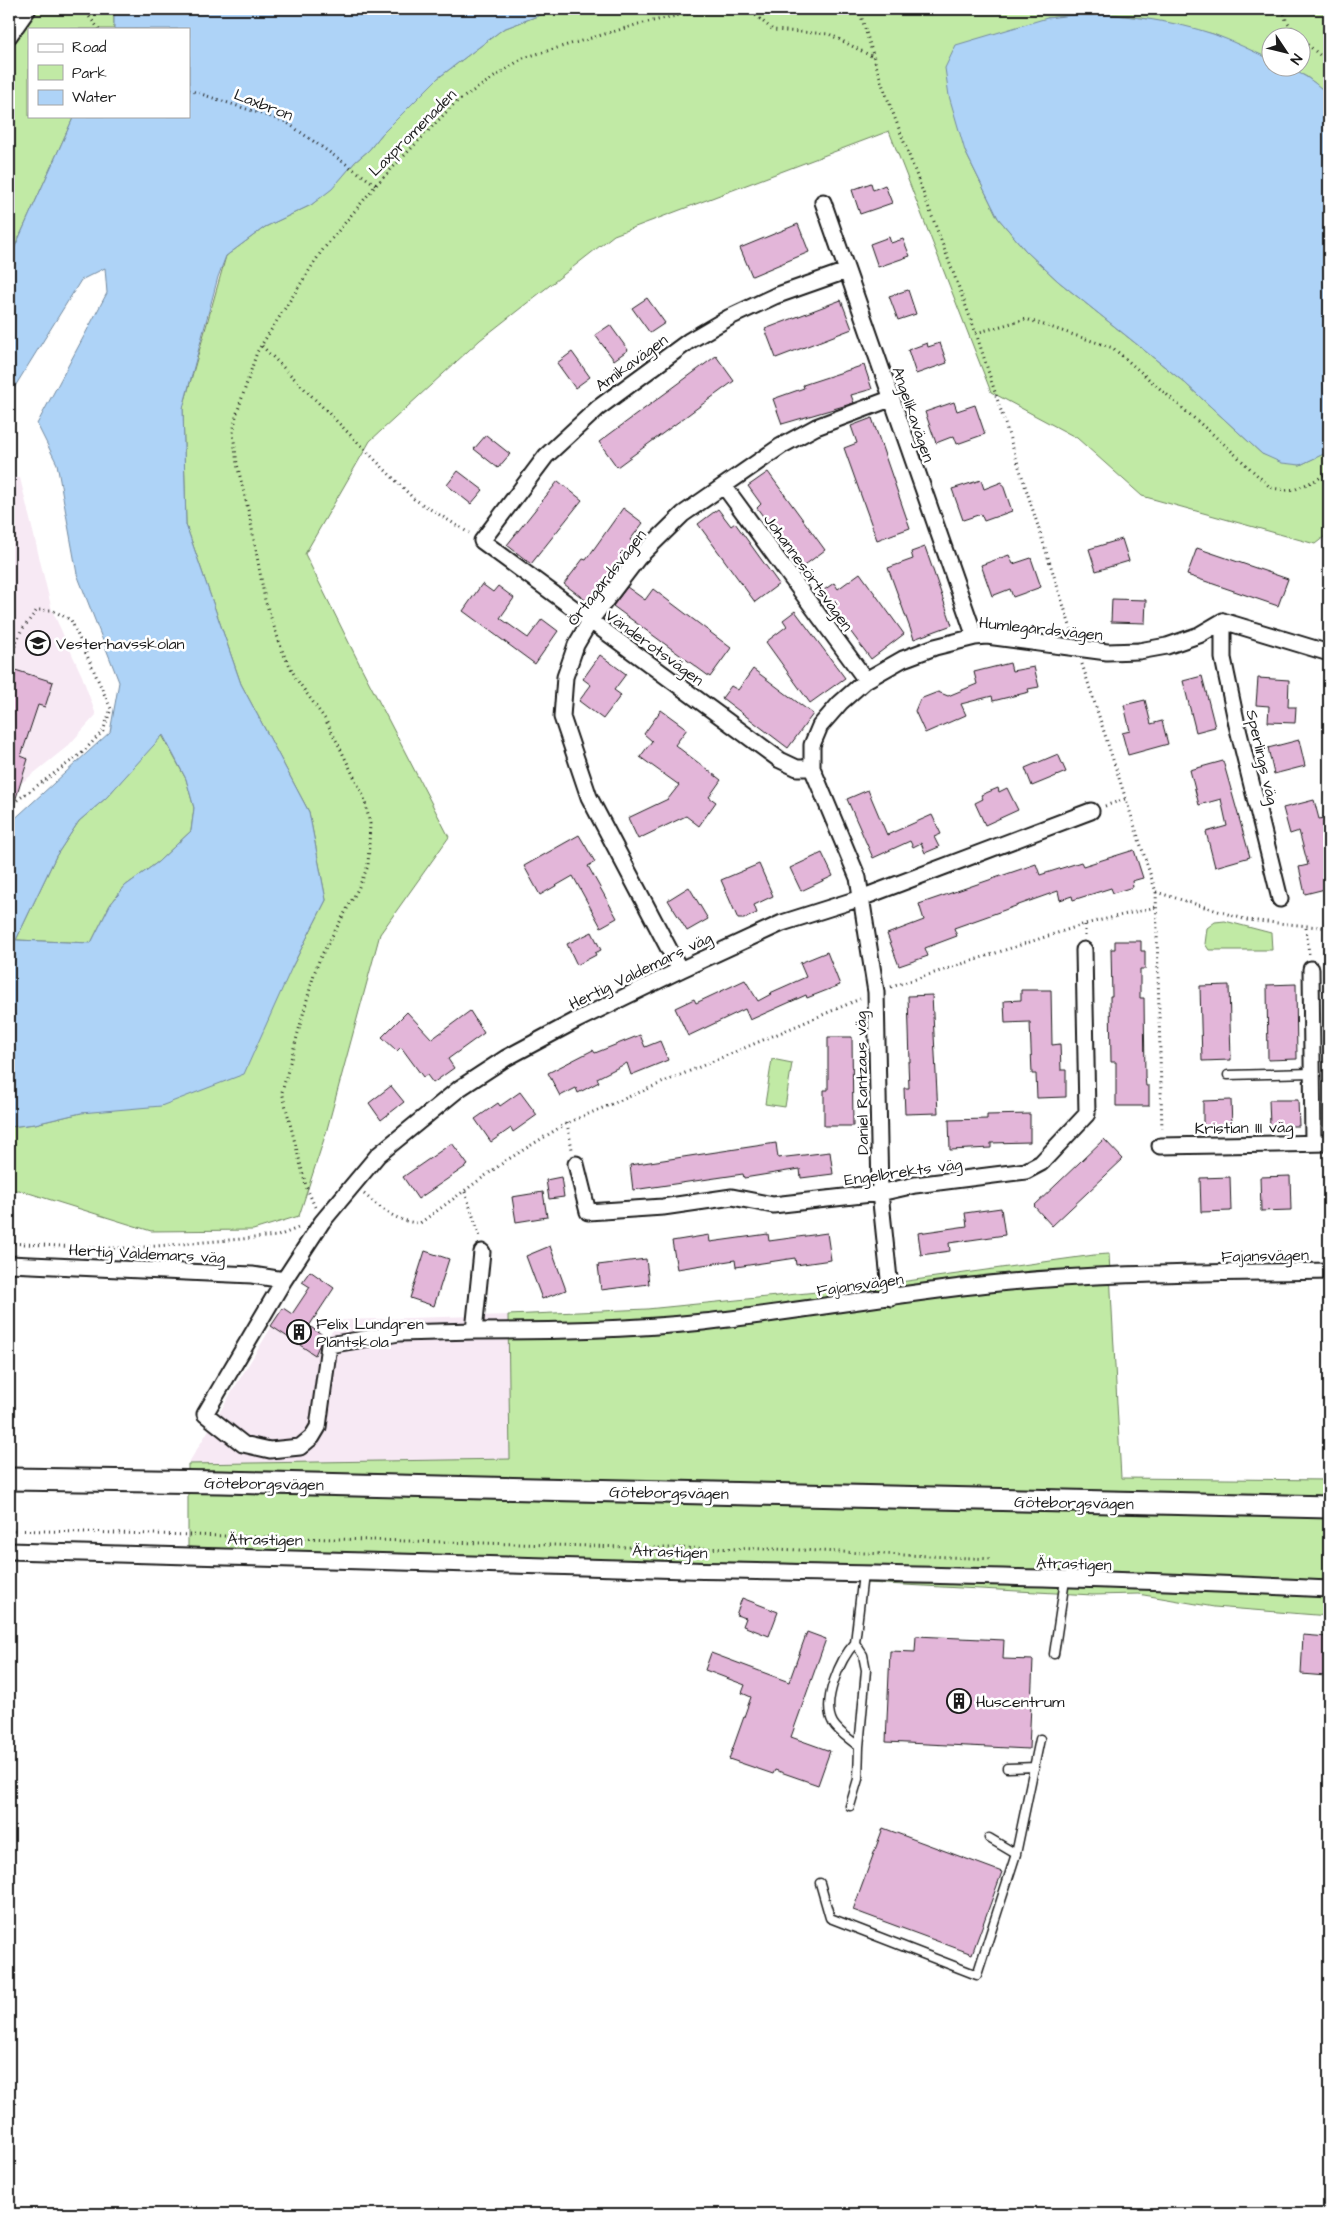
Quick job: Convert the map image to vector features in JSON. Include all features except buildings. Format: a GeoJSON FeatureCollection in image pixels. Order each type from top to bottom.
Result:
{"type":"FeatureCollection","features":[{"type":"Feature","properties":{"kind":"main road","name":"Göteborgsvägen"},"geometry":{"type":"LineString","coordinates":[[9,1479],[222,1482],[1329,1507]]}},
{"type":"Feature","properties":{"kind":"street"},"geometry":{"type":"LineString","coordinates":[[9,36],[28,9]]}},
{"type":"Feature","properties":{"kind":"street","name":"Angelikavägen"},"geometry":{"type":"LineString","coordinates":[[823,202],[890,399],[975,637]]}},
{"type":"Feature","properties":{"kind":"street","name":"Amikavägen"},"geometry":{"type":"LineString","coordinates":[[482,541],[546,456],[598,408],[689,342],[730,317],[775,296],[846,271]]}},
{"type":"Feature","properties":{"kind":"street","name":"Örtagårdsvägen"},"geometry":{"type":"LineString","coordinates":[[680,970],[589,797],[562,717],[565,677],[576,645],[590,622],[638,558],[660,534],[683,514],[781,446],[816,427],[890,399]]}},
{"type":"Feature","properties":{"kind":"street","name":"Johannesörtsvägen"},"geometry":{"type":"LineString","coordinates":[[724,486],[866,680]]}},
{"type":"Feature","properties":{"kind":"street","name":"Vänderotsvägen"},"geometry":{"type":"LineString","coordinates":[[482,541],[780,760],[797,768],[812,768]]}},
{"type":"Feature","properties":{"kind":"street"},"geometry":{"type":"LineString","coordinates":[[1224,621],[1329,653]]}},
{"type":"Feature","properties":{"kind":"street","name":"Humlegårdsvägen"},"geometry":{"type":"LineString","coordinates":[[861,898],[858,878],[812,768],[812,745],[820,726],[840,703],[866,680],[903,659],[935,646],[975,637],[1077,647],[1107,652],[1139,651],[1167,646],[1199,635],[1224,621]]}},
{"type":"Feature","properties":{"kind":"street","name":"Sperlings väg"},"geometry":{"type":"LineString","coordinates":[[1224,621],[1223,658],[1237,725],[1280,899]]}},
{"type":"Feature","properties":{"kind":"street","name":"Hertig Valdemars väg"},"geometry":{"type":"LineString","coordinates":[[205,1414],[284,1280],[322,1222],[378,1155],[460,1088],[491,1068],[578,1020],[782,923],[861,898],[1091,811]]}},
{"type":"Feature","properties":{"kind":"street","name":"Daniel Rantzaus väg"},"geometry":{"type":"LineString","coordinates":[[861,898],[876,992],[880,1193],[891,1298]]}},
{"type":"Feature","properties":{"kind":"street","name":"Engelbrekts väg"},"geometry":{"type":"LineString","coordinates":[[576,1164],[588,1212],[663,1208],[732,1197],[773,1204],[880,1193],[915,1185],[1026,1172],[1040,1162],[1087,1114],[1084,950]]}},
{"type":"Feature","properties":{"kind":"street"},"geometry":{"type":"LineString","coordinates":[[1311,969],[1314,1143]]}},
{"type":"Feature","properties":{"kind":"street","name":"Kristian III väg"},"geometry":{"type":"LineString","coordinates":[[1160,1146],[1329,1143]]}},
{"type":"Feature","properties":{"kind":"street"},"geometry":{"type":"LineString","coordinates":[[474,1331],[482,1252]]}},
{"type":"Feature","properties":{"kind":"street","name":"Hertig Valdemars väg"},"geometry":{"type":"LineString","coordinates":[[9,1264],[252,1275],[284,1280]]}},
{"type":"Feature","properties":{"kind":"street","name":"Fajansvägen"},"geometry":{"type":"LineString","coordinates":[[205,1414],[242,1444],[270,1450],[300,1447],[312,1437],[318,1427],[329,1345],[399,1333],[599,1330],[701,1322],[988,1284],[1062,1278],[1147,1274],[1329,1271]]}},
{"type":"Feature","properties":{"kind":"street","name":"Ätrastigen"},"geometry":{"type":"LineString","coordinates":[[9,1551],[311,1557],[1233,1584],[1329,1589]]}},
{"type":"Feature","properties":{"kind":"lane"},"geometry":{"type":"LineString","coordinates":[[1228,1075],[1312,1073]]}},
{"type":"Feature","properties":{"kind":"lane"},"geometry":{"type":"LineString","coordinates":[[850,1806],[858,1779],[866,1670],[862,1655],[855,1643],[863,1574]]}},
{"type":"Feature","properties":{"kind":"lane"},"geometry":{"type":"LineString","coordinates":[[1054,1654],[1065,1580]]}},
{"type":"Feature","properties":{"kind":"lane"},"geometry":{"type":"LineString","coordinates":[[855,1643],[845,1653],[832,1688],[828,1709],[839,1730],[859,1747]]}},
{"type":"Feature","properties":{"kind":"lane"},"geometry":{"type":"LineString","coordinates":[[820,1883],[830,1918],[977,1975],[1016,1854],[1040,1739]]}},
{"type":"Feature","properties":{"kind":"lane"},"geometry":{"type":"LineString","coordinates":[[1007,1768],[1035,1767]]}},
{"type":"Feature","properties":{"kind":"lane"},"geometry":{"type":"LineString","coordinates":[[989,1838],[1016,1854]]}},
{"type":"Feature","properties":{"kind":"path"},"geometry":{"type":"LineString","coordinates":[[83,9],[98,28]]}},
{"type":"Feature","properties":{"kind":"path"},"geometry":{"type":"LineString","coordinates":[[88,14],[92,9]]}},
{"type":"Feature","properties":{"kind":"path","name":"Laxpromenaden"},"geometry":{"type":"LineString","coordinates":[[322,1222],[306,1186],[282,1092],[320,958],[368,866],[370,824],[364,797],[339,746],[325,719],[297,680],[283,653],[265,600],[250,518],[237,464],[233,433],[247,380],[262,346],[321,252],[376,185],[455,103],[523,58],[639,24],[718,9]]}},
{"type":"Feature","properties":{"kind":"path"},"geometry":{"type":"LineString","coordinates":[[748,9],[773,30],[829,34],[874,57]]}},
{"type":"Feature","properties":{"kind":"path"},"geometry":{"type":"LineString","coordinates":[[858,9],[976,334],[1156,892],[1162,1136],[1160,1146]]}},
{"type":"Feature","properties":{"kind":"path"},"geometry":{"type":"LineString","coordinates":[[1282,9],[1286,20],[1292,28]]}},
{"type":"Feature","properties":{"kind":"path"},"geometry":{"type":"LineString","coordinates":[[1310,47],[1329,63]]}},
{"type":"Feature","properties":{"kind":"path","name":"Laxbron"},"geometry":{"type":"LineString","coordinates":[[190,90],[286,122],[376,185]]}},
{"type":"Feature","properties":{"kind":"path"},"geometry":{"type":"LineString","coordinates":[[976,334],[1026,319],[1113,348],[1225,445],[1271,488],[1296,489],[1318,479],[1329,471]]}},
{"type":"Feature","properties":{"kind":"path"},"geometry":{"type":"LineString","coordinates":[[262,346],[414,499],[482,541]]}},
{"type":"Feature","properties":{"kind":"path"},"geometry":{"type":"LineString","coordinates":[[9,660],[22,631],[37,610],[52,610],[71,620],[111,709],[102,731],[81,754],[9,806]]}},
{"type":"Feature","properties":{"kind":"path"},"geometry":{"type":"LineString","coordinates":[[1091,811],[1125,799]]}},
{"type":"Feature","properties":{"kind":"path"},"geometry":{"type":"LineString","coordinates":[[1156,892],[1247,920],[1329,928]]}},
{"type":"Feature","properties":{"kind":"path"},"geometry":{"type":"LineString","coordinates":[[353,1185],[382,1210],[395,1218],[406,1222],[420,1223],[508,1160],[567,1123],[876,992],[1085,924],[1156,907]]}},
{"type":"Feature","properties":{"kind":"path"},"geometry":{"type":"LineString","coordinates":[[1306,927],[1311,969]]}},
{"type":"Feature","properties":{"kind":"path"},"geometry":{"type":"LineString","coordinates":[[567,1123],[576,1164]]}},
{"type":"Feature","properties":{"kind":"path"},"geometry":{"type":"LineString","coordinates":[[465,1192],[479,1229],[482,1252]]}},
{"type":"Feature","properties":{"kind":"path"},"geometry":{"type":"LineString","coordinates":[[9,1242],[92,1248],[132,1248],[278,1236],[290,1230],[322,1222]]}},
{"type":"Feature","properties":{"kind":"path"},"geometry":{"type":"LineString","coordinates":[[9,1530],[662,1548],[785,1549],[1001,1559]]}},
{"type":"Feature","properties":{"kind":"shaded area","name":"Vesterhavsskolan"},"geometry":{"type":"Polygon","coordinates":[[[9,478],[20,478],[52,610],[82,676],[96,715],[68,746],[9,793],[9,478]]]}},
{"type":"Feature","properties":{"kind":"shaded area"},"geometry":{"type":"Polygon","coordinates":[[[283,1308],[327,1337],[343,1320],[508,1315],[510,1459],[188,1464],[283,1308]]]}},
{"type":"Feature","properties":{"kind":"green space"},"geometry":{"type":"Polygon","coordinates":[[[9,9],[117,9],[114,17],[114,28],[28,28],[28,118],[73,118],[9,260],[9,9]]]}},
{"type":"Feature","properties":{"kind":"green space"},"geometry":{"type":"Polygon","coordinates":[[[556,9],[1329,9],[1329,95],[1308,78],[1310,78],[1310,28],[1260,28],[1260,55],[1213,34],[1129,16],[1091,13],[1047,18],[965,151],[998,218],[1026,251],[1058,281],[1185,383],[1262,454],[1300,465],[1329,451],[1329,533],[1315,544],[1142,496],[1077,438],[991,392],[889,131],[614,235],[480,340],[370,441],[305,554],[449,837],[380,934],[326,1133],[299,1216],[253,1230],[151,1231],[19,1190],[9,1191],[9,1127],[35,1124],[81,1113],[292,967],[326,900],[309,812],[241,684],[186,525],[183,408],[226,256],[265,227],[311,205],[331,189],[438,78],[503,29],[556,9]]]}},
{"type":"Feature","properties":{"kind":"green space"},"geometry":{"type":"Polygon","coordinates":[[[162,735],[186,779],[194,808],[191,831],[158,862],[125,886],[110,905],[91,943],[16,940],[56,856],[79,821],[106,798],[162,735]]]}},
{"type":"Feature","properties":{"kind":"green space"},"geometry":{"type":"Polygon","coordinates":[[[1225,921],[1271,933],[1272,950],[1209,950],[1205,944],[1207,928],[1215,922],[1225,921]]]}},
{"type":"Feature","properties":{"kind":"green space"},"geometry":{"type":"Polygon","coordinates":[[[772,1059],[792,1063],[785,1107],[765,1104],[772,1059]]]}},
{"type":"Feature","properties":{"kind":"green space"},"geometry":{"type":"Polygon","coordinates":[[[1109,1254],[1121,1478],[1329,1480],[1329,1616],[1214,1607],[1138,1594],[1093,1595],[188,1547],[188,1464],[510,1459],[508,1315],[647,1309],[857,1288],[1109,1254]]]}},
{"type":"Feature","properties":{"kind":"water"},"geometry":{"type":"Polygon","coordinates":[[[117,9],[556,9],[503,29],[438,78],[382,134],[369,150],[355,162],[332,189],[311,205],[265,227],[226,256],[218,277],[183,408],[186,525],[241,684],[309,812],[326,900],[292,967],[244,1074],[161,1106],[81,1113],[35,1124],[9,1127],[9,824],[110,732],[119,682],[77,574],[57,464],[37,424],[107,293],[105,268],[81,280],[9,396],[9,260],[73,118],[190,118],[190,28],[114,28],[114,17],[117,9]],[[163,735],[106,798],[79,821],[56,856],[16,940],[91,943],[110,905],[125,886],[158,862],[191,831],[194,808],[186,779],[163,735]]]}},
{"type":"Feature","properties":{"kind":"water"},"geometry":{"type":"Polygon","coordinates":[[[1091,13],[1153,20],[1213,34],[1260,54],[1260,78],[1308,78],[1329,95],[1328,452],[1300,465],[1282,463],[1262,454],[1185,383],[1058,281],[1026,251],[998,218],[965,151],[949,96],[945,68],[956,45],[1047,18],[1091,13]]]}},
{"type":"Feature","properties":{"kind":"place","name":"Vesterhavsskolan"},"geometry":{"type":"Point","coordinates":[38,643]}},
{"type":"Feature","properties":{"kind":"place","name":"Felix Lundgren Plantskola"},"geometry":{"type":"Point","coordinates":[299,1332]}},
{"type":"Feature","properties":{"kind":"place","name":"Huscentrum"},"geometry":{"type":"Point","coordinates":[959,1701]}}]}
